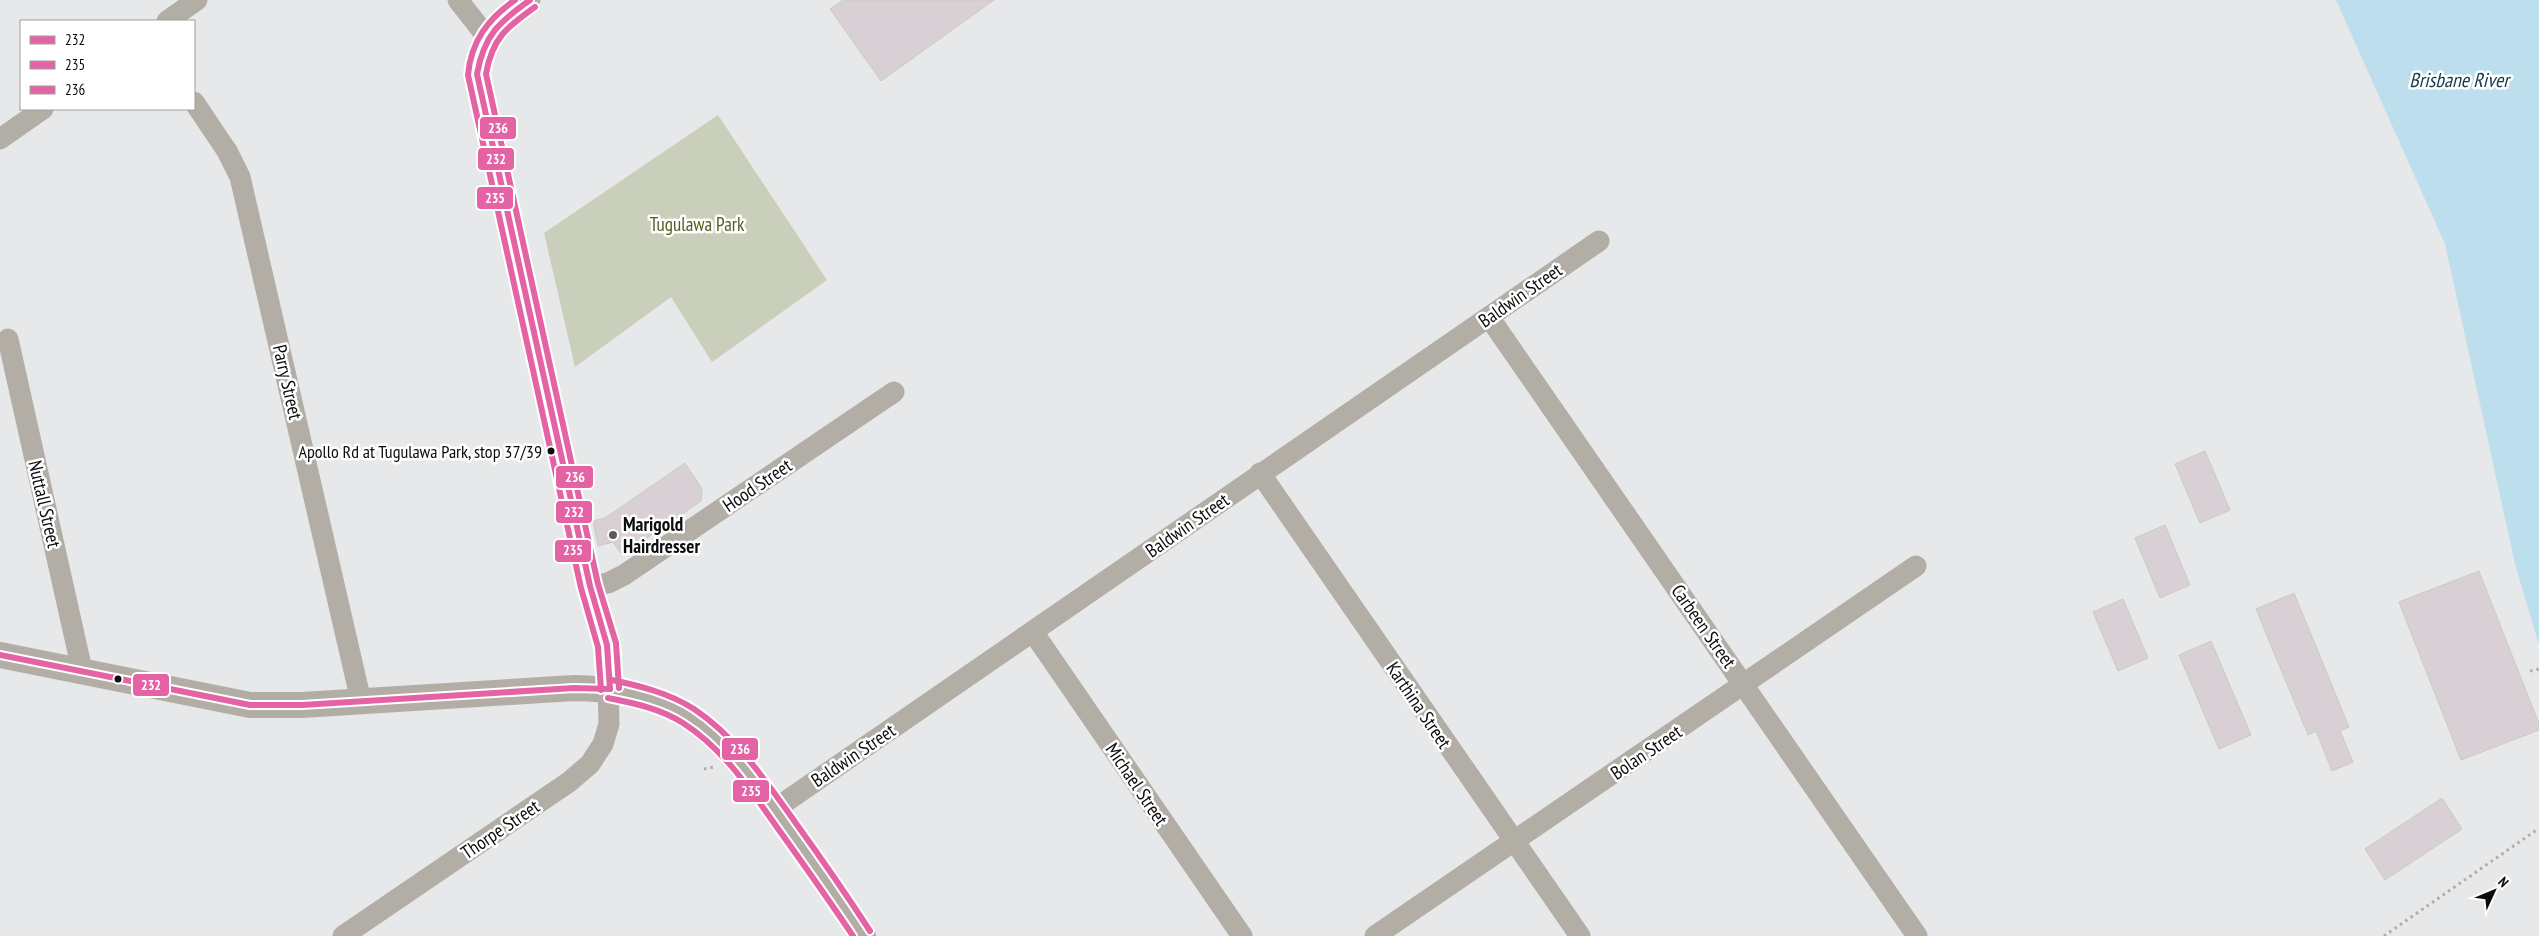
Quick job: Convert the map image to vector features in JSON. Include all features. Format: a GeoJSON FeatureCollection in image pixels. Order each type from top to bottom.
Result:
{"type":"FeatureCollection","features":[{"type":"Feature","properties":{"kind":"main road"},"geometry":{"type":"LineString","coordinates":[[0,655],[250,705],[302,705],[574,688],[610,689],[639,694],[661,702],[697,722],[733,754],[828,882],[863,936]]}},
{"type":"Feature","properties":{"kind":"street"},"geometry":{"type":"LineString","coordinates":[[168,20],[197,0]]}},
{"type":"Feature","properties":{"kind":"street"},"geometry":{"type":"LineString","coordinates":[[458,0],[487,37],[507,16],[530,0]]}},
{"type":"Feature","properties":{"kind":"street","name":"Thorpe Street"},"geometry":{"type":"LineString","coordinates":[[343,936],[569,782],[590,764],[603,744],[609,724],[610,689],[607,645],[590,586],[477,74],[480,51],[487,37]]}},
{"type":"Feature","properties":{"kind":"street","name":"Parry Street"},"geometry":{"type":"LineString","coordinates":[[195,103],[227,150],[240,177],[362,701]]}},
{"type":"Feature","properties":{"kind":"street"},"geometry":{"type":"LineString","coordinates":[[0,139],[42,110]]}},
{"type":"Feature","properties":{"kind":"street","name":"Baldwin Street"},"geometry":{"type":"LineString","coordinates":[[775,809],[1599,241]]}},
{"type":"Feature","properties":{"kind":"street","name":"Carbeen Street"},"geometry":{"type":"LineString","coordinates":[[1489,317],[1917,936]]}},
{"type":"Feature","properties":{"kind":"street","name":"Nuttall Street"},"geometry":{"type":"LineString","coordinates":[[8,338],[82,670]]}},
{"type":"Feature","properties":{"kind":"street","name":"Hood Street"},"geometry":{"type":"LineString","coordinates":[[590,586],[608,582],[624,575],[894,392]]}},
{"type":"Feature","properties":{"kind":"street","name":"Karthina Street"},"geometry":{"type":"LineString","coordinates":[[1260,473],[1580,936]]}},
{"type":"Feature","properties":{"kind":"street","name":"Bolan Street"},"geometry":{"type":"LineString","coordinates":[[1375,936],[1916,566]]}},
{"type":"Feature","properties":{"kind":"street","name":"Michael Street"},"geometry":{"type":"LineString","coordinates":[[1033,632],[1242,936]]}},
{"type":"Feature","properties":{"kind":"path"},"geometry":{"type":"LineString","coordinates":[[2530,671],[2539,669]]}},
{"type":"Feature","properties":{"kind":"path"},"geometry":{"type":"LineString","coordinates":[[2384,936],[2538,829]]}},
{"type":"Feature","properties":{"kind":"green space","name":"Tugulawa Park"},"geometry":{"type":"Polygon","coordinates":[[[718,115],[827,280],[712,362],[671,297],[575,367],[544,233],[718,115]]]}},
{"type":"Feature","properties":{"kind":"water","name":"Brisbane River"},"geometry":{"type":"Polygon","coordinates":[[[2336,0],[2539,0],[2539,645],[2515,564],[2445,244],[2336,0]]]}},
{"type":"Feature","properties":{"kind":"building"},"geometry":{"type":"Polygon","coordinates":[[[843,0],[994,0],[881,81],[830,9],[843,0]]]}},
{"type":"Feature","properties":{"kind":"building"},"geometry":{"type":"Polygon","coordinates":[[[2205,451],[2230,510],[2200,523],[2175,464],[2205,451]]]}},
{"type":"Feature","properties":{"kind":"building"},"geometry":{"type":"Polygon","coordinates":[[[685,463],[702,489],[701,501],[622,555],[613,542],[598,546],[593,521],[605,518],[685,463]]]}},
{"type":"Feature","properties":{"kind":"building"},"geometry":{"type":"Polygon","coordinates":[[[2165,525],[2190,585],[2160,598],[2135,538],[2165,525]]]}},
{"type":"Feature","properties":{"kind":"building"},"geometry":{"type":"Polygon","coordinates":[[[2479,571],[2539,724],[2539,730],[2461,760],[2399,602],[2479,571]]]}},
{"type":"Feature","properties":{"kind":"building"},"geometry":{"type":"Polygon","coordinates":[[[2294,593],[2349,727],[2340,731],[2353,762],[2332,771],[2316,731],[2308,735],[2256,609],[2294,593]]]}},
{"type":"Feature","properties":{"kind":"building"},"geometry":{"type":"Polygon","coordinates":[[[2123,599],[2148,658],[2118,671],[2093,612],[2123,599]]]}},
{"type":"Feature","properties":{"kind":"building"},"geometry":{"type":"Polygon","coordinates":[[[2211,641],[2251,735],[2219,749],[2179,655],[2211,641]]]}},
{"type":"Feature","properties":{"kind":"building"},"geometry":{"type":"Polygon","coordinates":[[[2442,798],[2462,829],[2385,880],[2365,849],[2442,798]]]}},
{"type":"Feature","properties":{"kind":"transit line","name":"235"},"geometry":{"type":"LineString","coordinates":[[515,0],[505,7],[482,32],[473,52],[468,75],[581,588],[598,647],[601,690]]}},
{"type":"Feature","properties":{"kind":"transit line","name":"232"},"geometry":{"type":"LineString","coordinates":[[530,0],[510,15],[494,31],[484,49],[477,74],[590,586],[607,645],[610,689]]}},
{"type":"Feature","properties":{"kind":"transit line","name":"236"},"geometry":{"type":"LineString","coordinates":[[535,7],[502,34],[492,51],[486,74],[598,584],[616,643],[619,688]]}},
{"type":"Feature","properties":{"kind":"transit line","name":"232"},"geometry":{"type":"LineString","coordinates":[[0,655],[250,705],[302,705],[574,688],[610,689]]}},
{"type":"Feature","properties":{"kind":"transit line","name":"236"},"geometry":{"type":"LineString","coordinates":[[612,680],[664,694],[684,703],[709,720],[737,746],[773,791],[870,931]]}},
{"type":"Feature","properties":{"kind":"transit line","name":"235"},"geometry":{"type":"LineString","coordinates":[[608,698],[637,704],[675,718],[711,745],[748,786],[853,936]]}},
{"type":"Feature","properties":{"kind":"place","name":"Apollo Rd at Tugulawa Park, stop 37/39"},"geometry":{"type":"Point","coordinates":[551,451]}},
{"type":"Feature","properties":{"kind":"place","name":"Marigold Hairdresser"},"geometry":{"type":"Point","coordinates":[613,535]}}]}
